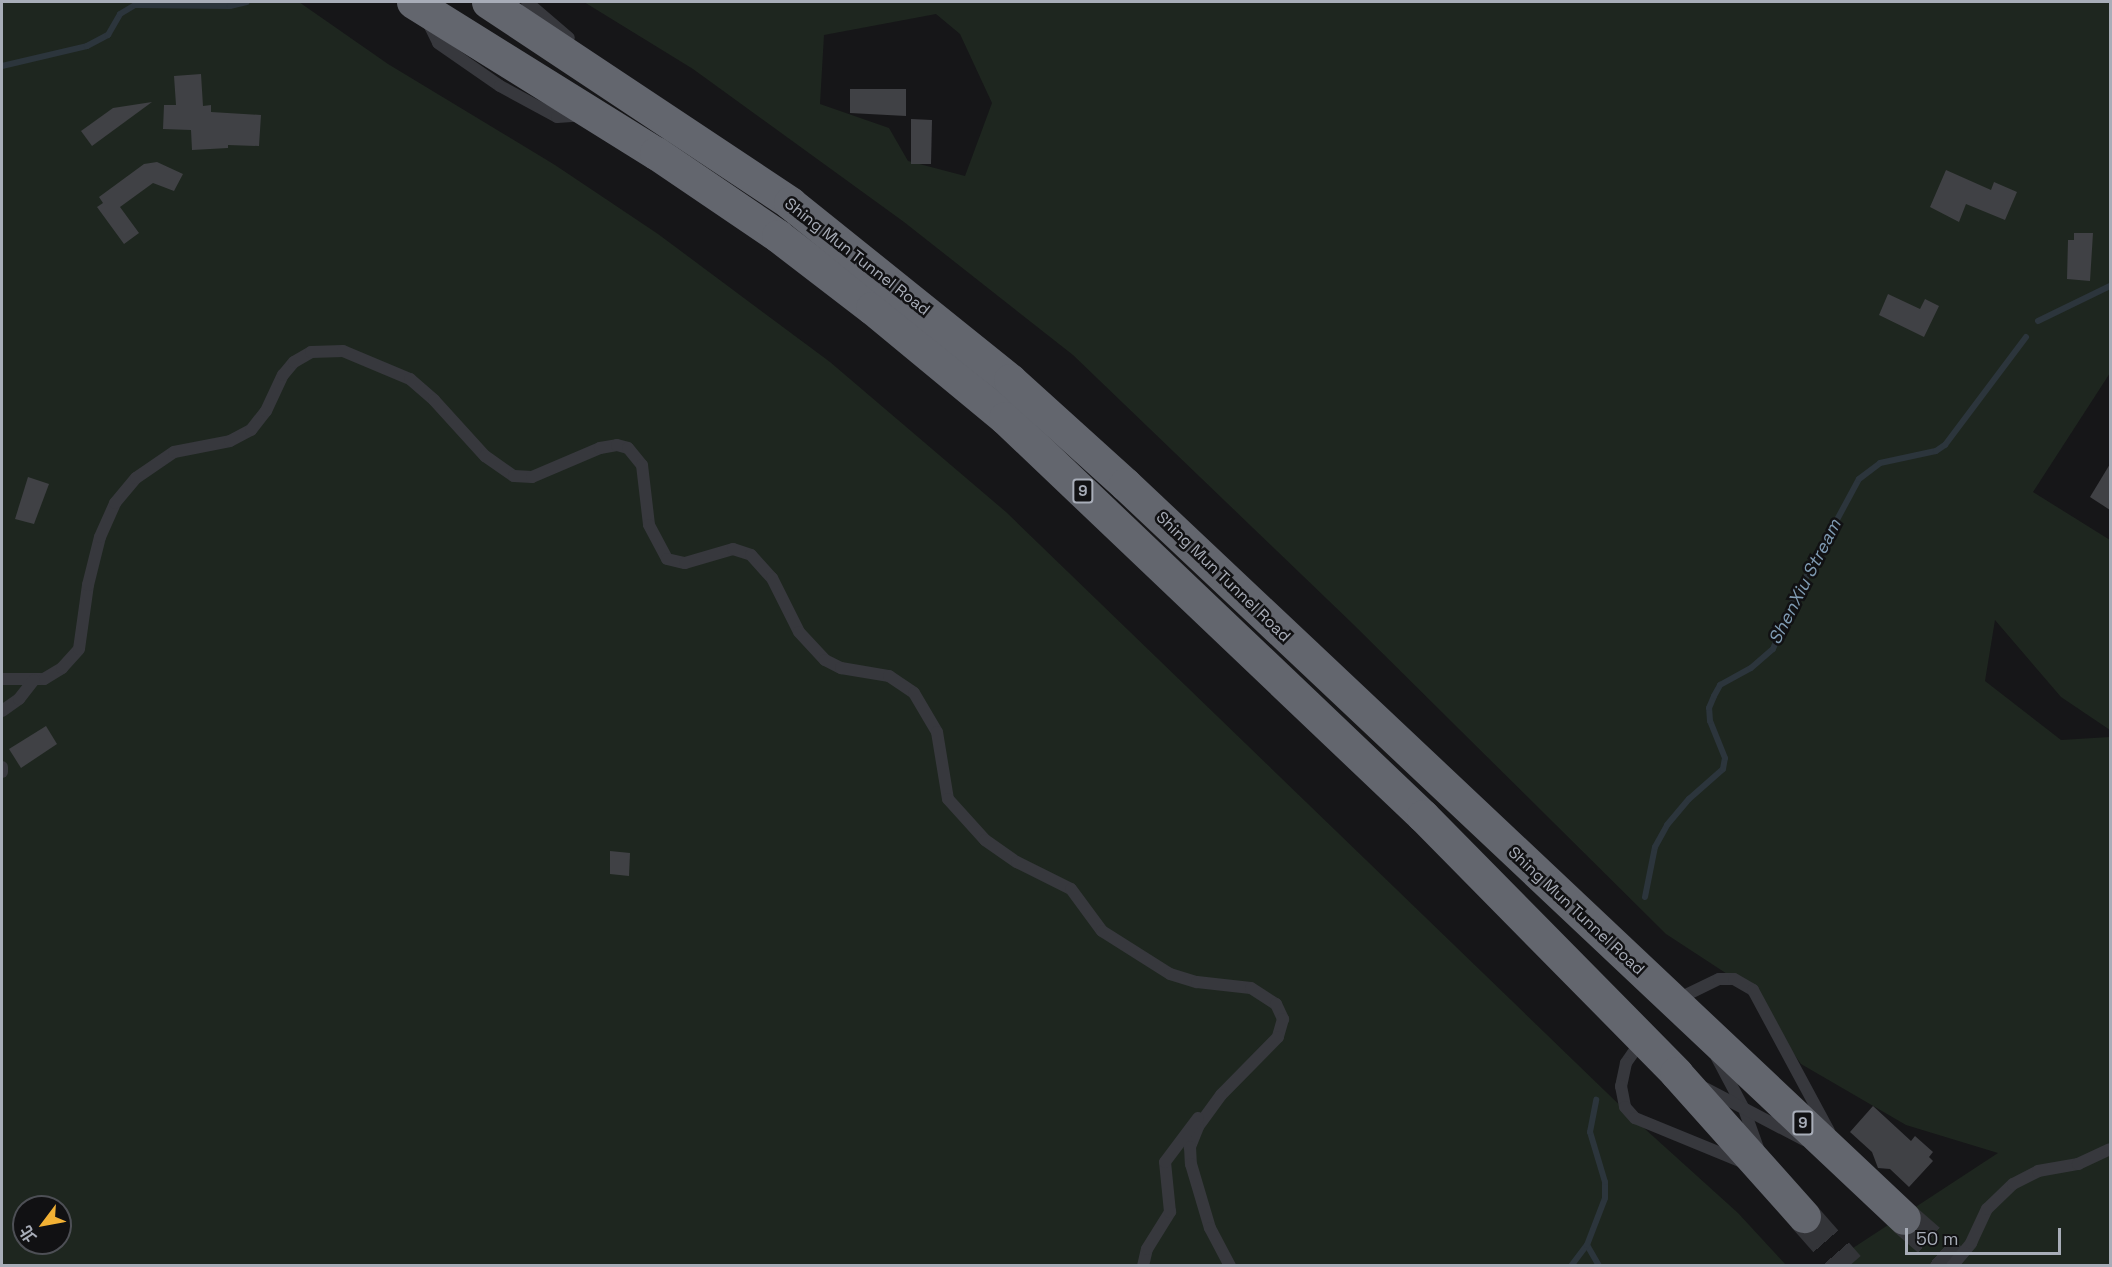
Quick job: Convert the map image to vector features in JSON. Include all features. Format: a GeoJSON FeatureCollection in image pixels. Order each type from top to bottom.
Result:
{"type":"FeatureCollection","features":[{"type":"Feature","properties":{"kind":"highway","name":"Shing Mun Tunnel Road"},"geometry":{"type":"LineString","coordinates":[[488,2],[598,72],[790,203],[1010,380],[1125,484],[1904,1218]]}},
{"type":"Feature","properties":{"kind":"highway","name":"Shing Mun Tunnel Road"},"geometry":{"type":"LineString","coordinates":[[417,4],[593,113],[778,236],[872,308],[1005,418],[1423,816],[1676,1072],[1804,1216]]}},
{"type":"Feature","properties":{"kind":"lane"},"geometry":{"type":"LineString","coordinates":[[527,2],[568,37],[598,72]]}},
{"type":"Feature","properties":{"kind":"lane"},"geometry":{"type":"LineString","coordinates":[[2,679],[34,680],[55,673],[79,649],[96,550],[107,520],[125,490],[148,467],[174,452],[230,441],[251,430],[266,411],[283,375],[294,362],[311,352],[343,351],[410,379],[434,400],[485,456],[514,476],[532,477],[600,448],[622,446],[636,454],[642,465],[649,525],[667,559],[685,563],[733,549],[751,555],[772,578],[799,632],[825,660],[841,669],[889,676],[914,693],[936,732],[948,799],[985,840],[1017,862],[1071,889],[1102,931],[1170,974],[1197,982],[1251,988],[1276,1004],[1283,1019],[1278,1037],[1211,1108],[1194,1121],[1165,1162],[1163,1171],[1170,1210],[1144,1253],[1143,1266]]}},
{"type":"Feature","properties":{"kind":"lane"},"geometry":{"type":"LineString","coordinates":[[2,711],[19,699],[34,680]]}},
{"type":"Feature","properties":{"kind":"lane"},"geometry":{"type":"LineString","coordinates":[[2,767],[2,772]]}},
{"type":"Feature","properties":{"kind":"lane"},"geometry":{"type":"LineString","coordinates":[[1688,994],[1719,979],[1734,979],[1753,990],[1845,1162]]}},
{"type":"Feature","properties":{"kind":"lane"},"geometry":{"type":"LineString","coordinates":[[1702,1029],[1744,1109],[1768,1175]]}},
{"type":"Feature","properties":{"kind":"lane"},"geometry":{"type":"LineString","coordinates":[[1635,1050],[1626,1063],[1621,1086],[1625,1107],[1635,1118],[1712,1147],[1768,1175]]}},
{"type":"Feature","properties":{"kind":"lane"},"geometry":{"type":"LineString","coordinates":[[1676,1072],[1845,1162]]}},
{"type":"Feature","properties":{"kind":"lane"},"geometry":{"type":"LineString","coordinates":[[1211,1108],[1195,1134],[1190,1159],[1210,1228],[1230,1266]]}},
{"type":"Feature","properties":{"kind":"lane"},"geometry":{"type":"LineString","coordinates":[[1952,1266],[1971,1242],[1986,1209],[2013,1184],[2038,1171],[2078,1164],[2110,1149]]}},
{"type":"Feature","properties":{"kind":"shaded area"},"geometry":{"type":"Polygon","coordinates":[[[2,2],[299,2],[388,64],[555,165],[658,234],[830,362],[1006,512],[1634,1119],[1738,1213],[1786,1265],[2,1266],[2,2]]]}},
{"type":"Feature","properties":{"kind":"shaded area"},"geometry":{"type":"Polygon","coordinates":[[[584,2],[2110,2],[2110,373],[2033,492],[2110,540],[2110,730],[2061,697],[1995,620],[1985,681],[2061,740],[2110,737],[2110,1265],[1827,1265],[1998,1153],[1906,1125],[1801,1064],[1744,985],[1666,934],[1354,625],[1073,355],[904,222],[693,69],[584,2]],[[936,14],[824,35],[820,104],[889,128],[908,161],[965,176],[992,103],[960,34],[936,14]]]}},
{"type":"Feature","properties":{"kind":"building"},"geometry":{"type":"Polygon","coordinates":[[[201,74],[203,106],[211,105],[211,112],[261,115],[259,146],[228,145],[228,148],[192,150],[191,130],[163,129],[164,105],[176,105],[174,76],[201,74]]]}},
{"type":"Feature","properties":{"kind":"building"},"geometry":{"type":"Polygon","coordinates":[[[850,89],[906,89],[906,116],[850,113],[850,89]]]}},
{"type":"Feature","properties":{"kind":"building"},"geometry":{"type":"Polygon","coordinates":[[[152,102],[92,146],[81,131],[113,108],[152,102]]]}},
{"type":"Feature","properties":{"kind":"building"},"geometry":{"type":"Polygon","coordinates":[[[911,119],[932,120],[931,164],[911,164],[911,119]]]}},
{"type":"Feature","properties":{"kind":"building"},"geometry":{"type":"Polygon","coordinates":[[[157,162],[183,174],[174,191],[153,183],[120,207],[139,233],[124,244],[97,207],[103,203],[99,197],[144,164],[157,162]]]}},
{"type":"Feature","properties":{"kind":"building"},"geometry":{"type":"Polygon","coordinates":[[[1946,170],[1991,190],[1994,182],[2017,192],[2005,220],[1966,204],[1959,222],[1930,207],[1946,170]]]}},
{"type":"Feature","properties":{"kind":"building"},"geometry":{"type":"Polygon","coordinates":[[[2074,233],[2093,233],[2090,281],[2067,279],[2068,240],[2074,240],[2074,233]]]}},
{"type":"Feature","properties":{"kind":"building"},"geometry":{"type":"Polygon","coordinates":[[[1888,294],[1920,309],[1925,299],[1939,306],[1924,337],[1879,315],[1888,294]]]}},
{"type":"Feature","properties":{"kind":"building"},"geometry":{"type":"Polygon","coordinates":[[[2110,464],[2110,510],[2090,497],[2110,464]]]}},
{"type":"Feature","properties":{"kind":"building"},"geometry":{"type":"Polygon","coordinates":[[[28,477],[49,484],[34,524],[15,519],[28,477]]]}},
{"type":"Feature","properties":{"kind":"building"},"geometry":{"type":"Polygon","coordinates":[[[46,726],[57,744],[21,768],[9,749],[46,726]]]}},
{"type":"Feature","properties":{"kind":"building"},"geometry":{"type":"Polygon","coordinates":[[[610,851],[630,853],[629,876],[610,874],[610,851]]]}},
{"type":"Feature","properties":{"kind":"building"},"geometry":{"type":"Polygon","coordinates":[[[1873,1106],[1911,1141],[1915,1136],[1933,1152],[1929,1157],[1933,1161],[1909,1187],[1890,1169],[1878,1168],[1872,1152],[1850,1132],[1873,1106]]]}},
{"type":"Feature","properties":{"kind":"waterway"},"geometry":{"type":"LineString","coordinates":[[2,66],[87,46],[108,35],[120,14],[135,5],[230,6],[247,2]]}},
{"type":"Feature","properties":{"kind":"waterway","name":"ShenXiu Stream"},"geometry":{"type":"LineString","coordinates":[[2038,321],[2110,286]]}},
{"type":"Feature","properties":{"kind":"waterway","name":"ShenXiu Stream"},"geometry":{"type":"LineString","coordinates":[[1645,897],[1655,847],[1667,825],[1689,799],[1723,769],[1725,758],[1710,721],[1709,708],[1714,696],[1720,685],[1751,668],[1773,649],[1790,607],[1859,479],[1880,463],[1936,451],[1945,445],[2026,337]]}},
{"type":"Feature","properties":{"kind":"waterway","name":"ShenXiu Stream"},"geometry":{"type":"LineString","coordinates":[[1571,1266],[1587,1245],[1605,1198],[1605,1182],[1590,1132],[1596,1100]]}},
{"type":"Feature","properties":{"kind":"waterway"},"geometry":{"type":"LineString","coordinates":[[1587,1245],[1599,1266]]}},
{"type":"Feature","properties":{"kind":"tunnel"},"geometry":{"type":"LineString","coordinates":[[1804,1216],[1848,1266]]}},
{"type":"Feature","properties":{"kind":"tunnel"},"geometry":{"type":"LineString","coordinates":[[1904,1218],[1959,1266]]}}]}
